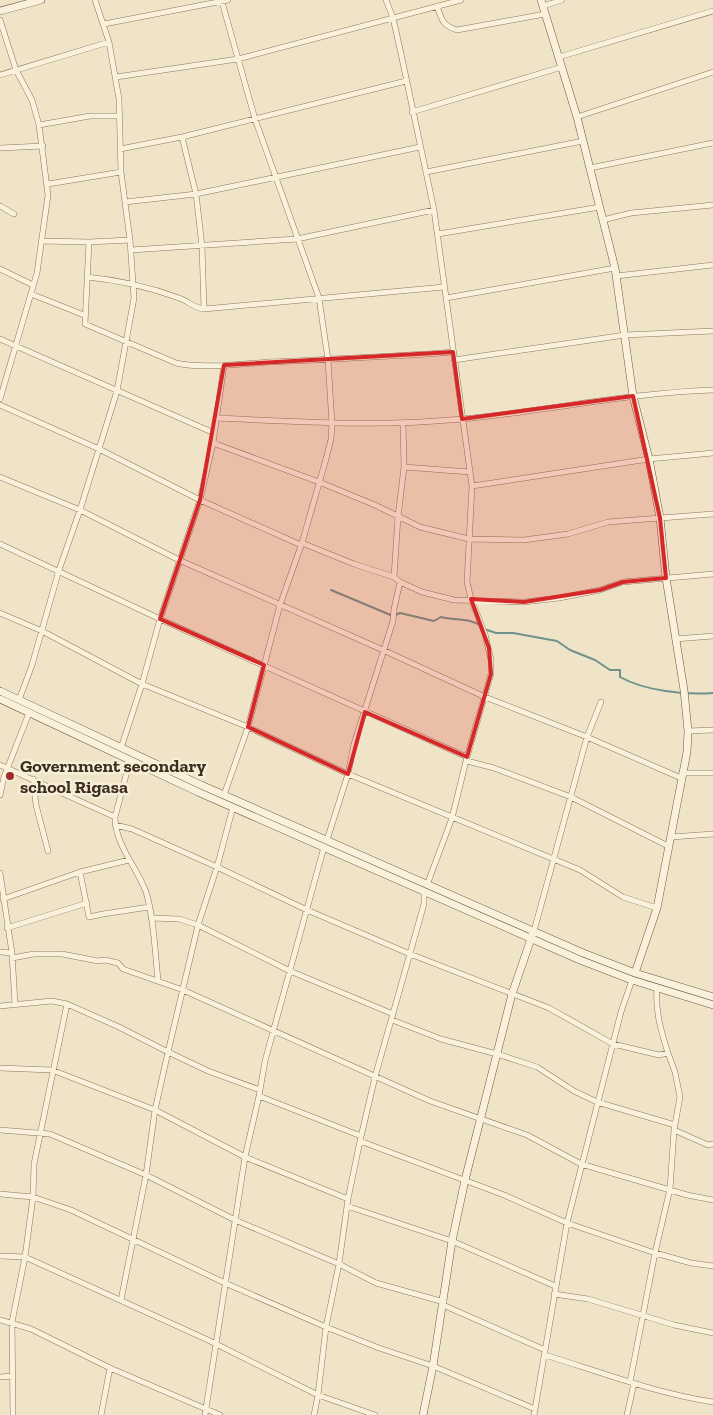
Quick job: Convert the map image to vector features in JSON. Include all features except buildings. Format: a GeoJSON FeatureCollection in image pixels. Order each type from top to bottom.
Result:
{"type":"FeatureCollection","features":[{"type":"Feature","properties":{"kind":"street"},"geometry":{"type":"LineString","coordinates":[[0,11],[39,0]]}},
{"type":"Feature","properties":{"kind":"street"},"geometry":{"type":"LineString","coordinates":[[19,700],[32,665],[58,570],[80,510],[117,391],[125,340],[132,318],[134,284],[121,172],[120,116],[116,77],[109,42],[95,0]]}},
{"type":"Feature","properties":{"kind":"street"},"geometry":{"type":"LineString","coordinates":[[314,1415],[326,1327],[339,1264],[348,1199],[360,1139],[375,1077],[424,904],[426,888],[452,818],[491,674],[491,660],[480,622],[470,599],[467,582],[472,486],[438,234],[393,18],[386,0]]}},
{"type":"Feature","properties":{"kind":"street"},"geometry":{"type":"LineString","coordinates":[[116,77],[238,59],[461,0]]}},
{"type":"Feature","properties":{"kind":"street"},"geometry":{"type":"LineString","coordinates":[[0,1194],[33,1197],[85,1215],[133,1240],[226,1283],[326,1327],[434,1366],[534,1413],[567,1223],[620,1012],[657,908],[687,752],[688,732],[684,690],[666,578],[660,518],[649,459],[633,396],[615,268],[577,117],[542,3],[562,0]]}},
{"type":"Feature","properties":{"kind":"street"},"geometry":{"type":"LineString","coordinates":[[104,24],[220,1],[274,177],[318,298],[328,360],[332,424],[331,439],[301,544],[280,605],[248,727],[224,795]]}},
{"type":"Feature","properties":{"kind":"street"},"geometry":{"type":"LineString","coordinates":[[437,6],[443,22],[448,27],[457,30],[545,14]]}},
{"type":"Feature","properties":{"kind":"street"},"geometry":{"type":"LineString","coordinates":[[559,57],[713,11]]}},
{"type":"Feature","properties":{"kind":"street"},"geometry":{"type":"LineString","coordinates":[[0,20],[16,70],[32,100],[39,125],[48,184],[48,203],[34,285],[14,346],[0,399]]}},
{"type":"Feature","properties":{"kind":"street"},"geometry":{"type":"LineString","coordinates":[[0,75],[109,42]]}},
{"type":"Feature","properties":{"kind":"street"},"geometry":{"type":"LineString","coordinates":[[412,112],[562,66]]}},
{"type":"Feature","properties":{"kind":"street"},"geometry":{"type":"LineString","coordinates":[[577,117],[713,72]]}},
{"type":"Feature","properties":{"kind":"street"},"geometry":{"type":"LineString","coordinates":[[120,149],[182,137],[406,81]]}},
{"type":"Feature","properties":{"kind":"street"},"geometry":{"type":"LineString","coordinates":[[39,125],[90,116],[120,116]]}},
{"type":"Feature","properties":{"kind":"street"},"geometry":{"type":"LineString","coordinates":[[182,137],[196,194],[202,246],[204,309]]}},
{"type":"Feature","properties":{"kind":"street"},"geometry":{"type":"LineString","coordinates":[[426,172],[583,141]]}},
{"type":"Feature","properties":{"kind":"street"},"geometry":{"type":"LineString","coordinates":[[590,168],[713,143]]}},
{"type":"Feature","properties":{"kind":"street"},"geometry":{"type":"LineString","coordinates":[[0,148],[42,146]]}},
{"type":"Feature","properties":{"kind":"street"},"geometry":{"type":"LineString","coordinates":[[125,202],[196,194],[420,147]]}},
{"type":"Feature","properties":{"kind":"street"},"geometry":{"type":"LineString","coordinates":[[48,184],[121,172]]}},
{"type":"Feature","properties":{"kind":"street"},"geometry":{"type":"LineString","coordinates":[[603,220],[631,213],[713,205]]}},
{"type":"Feature","properties":{"kind":"street"},"geometry":{"type":"LineString","coordinates":[[0,206],[14,214]]}},
{"type":"Feature","properties":{"kind":"street"},"geometry":{"type":"LineString","coordinates":[[438,234],[600,207]]}},
{"type":"Feature","properties":{"kind":"street"},"geometry":{"type":"LineString","coordinates":[[130,250],[297,239],[434,210]]}},
{"type":"Feature","properties":{"kind":"street"},"geometry":{"type":"LineString","coordinates":[[42,241],[89,242],[130,240]]}},
{"type":"Feature","properties":{"kind":"street"},"geometry":{"type":"LineString","coordinates":[[89,242],[85,324],[176,363],[184,365],[224,365],[453,352]]}},
{"type":"Feature","properties":{"kind":"street"},"geometry":{"type":"LineString","coordinates":[[616,276],[713,265]]}},
{"type":"Feature","properties":{"kind":"street"},"geometry":{"type":"LineString","coordinates":[[446,298],[615,268]]}},
{"type":"Feature","properties":{"kind":"street"},"geometry":{"type":"LineString","coordinates":[[0,269],[34,285]]}},
{"type":"Feature","properties":{"kind":"street"},"geometry":{"type":"LineString","coordinates":[[88,277],[134,284],[181,299],[204,309],[444,287]]}},
{"type":"Feature","properties":{"kind":"street"},"geometry":{"type":"LineString","coordinates":[[31,294],[84,314]]}},
{"type":"Feature","properties":{"kind":"street"},"geometry":{"type":"LineString","coordinates":[[454,360],[625,335],[713,331]]}},
{"type":"Feature","properties":{"kind":"street"},"geometry":{"type":"LineString","coordinates":[[0,339],[214,433]]}},
{"type":"Feature","properties":{"kind":"street"},"geometry":{"type":"LineString","coordinates":[[121,748],[142,684],[160,619],[200,500],[213,443],[224,365]]}},
{"type":"Feature","properties":{"kind":"street"},"geometry":{"type":"LineString","coordinates":[[216,418],[332,424],[403,424],[462,419],[633,396],[713,390]]}},
{"type":"Feature","properties":{"kind":"street"},"geometry":{"type":"LineString","coordinates":[[0,405],[99,449],[200,500],[301,544],[394,577],[400,582],[422,592],[441,598],[524,602],[559,598],[600,590],[623,582],[713,574]]}},
{"type":"Feature","properties":{"kind":"street"},"geometry":{"type":"LineString","coordinates":[[394,577],[404,467],[403,424]]}},
{"type":"Feature","properties":{"kind":"street"},"geometry":{"type":"LineString","coordinates":[[213,443],[319,482],[375,505],[420,527],[469,539],[524,540],[568,534],[608,522],[713,514]]}},
{"type":"Feature","properties":{"kind":"street"},"geometry":{"type":"LineString","coordinates":[[472,486],[649,459],[713,453]]}},
{"type":"Feature","properties":{"kind":"street"},"geometry":{"type":"LineString","coordinates":[[404,467],[470,472]]}},
{"type":"Feature","properties":{"kind":"street"},"geometry":{"type":"LineString","coordinates":[[0,477],[80,510],[180,560],[485,697],[682,776],[713,773]]}},
{"type":"Feature","properties":{"kind":"street"},"geometry":{"type":"LineString","coordinates":[[0,544],[467,759],[571,797],[668,846]]}},
{"type":"Feature","properties":{"kind":"street"},"geometry":{"type":"LineString","coordinates":[[205,1412],[245,1158],[272,1030],[348,774],[354,744],[393,621],[400,582]]}},
{"type":"Feature","properties":{"kind":"street"},"geometry":{"type":"LineString","coordinates":[[0,613],[42,631],[142,684],[248,727],[348,774],[554,861],[580,870],[623,897],[657,908]]}},
{"type":"Feature","properties":{"kind":"street"},"geometry":{"type":"LineString","coordinates":[[675,639],[713,636]]}},
{"type":"Feature","properties":{"kind":"street"},"geometry":{"type":"LineString","coordinates":[[0,692],[326,844],[532,934],[583,953],[657,987],[713,998]]}},
{"type":"Feature","properties":{"kind":"street"},"geometry":{"type":"LineString","coordinates":[[0,699],[233,807],[326,844]]}},
{"type":"Feature","properties":{"kind":"street"},"geometry":{"type":"LineString","coordinates":[[423,1415],[434,1366],[452,1241],[465,1180],[512,994],[554,861],[587,737],[601,702]]}},
{"type":"Feature","properties":{"kind":"street"},"geometry":{"type":"LineString","coordinates":[[0,795],[7,769],[29,713]]}},
{"type":"Feature","properties":{"kind":"street"},"geometry":{"type":"LineString","coordinates":[[688,732],[713,730]]}},
{"type":"Feature","properties":{"kind":"street"},"geometry":{"type":"LineString","coordinates":[[130,760],[115,817],[115,825],[119,839],[146,892],[150,907],[158,980]]}},
{"type":"Feature","properties":{"kind":"street"},"geometry":{"type":"LineString","coordinates":[[0,765],[115,817]]}},
{"type":"Feature","properties":{"kind":"street"},"geometry":{"type":"LineString","coordinates":[[34,779],[36,805],[48,851]]}},
{"type":"Feature","properties":{"kind":"street"},"geometry":{"type":"LineString","coordinates":[[121,1300],[146,1175],[155,1110],[168,1052],[198,925],[233,807]]}},
{"type":"Feature","properties":{"kind":"street"},"geometry":{"type":"LineString","coordinates":[[115,825],[132,829],[217,866],[307,910],[410,954],[549,1008],[613,1044],[659,1055],[668,1053]]}},
{"type":"Feature","properties":{"kind":"street"},"geometry":{"type":"LineString","coordinates":[[670,837],[713,834]]}},
{"type":"Feature","properties":{"kind":"street"},"geometry":{"type":"LineString","coordinates":[[3,899],[80,872],[129,860]]}},
{"type":"Feature","properties":{"kind":"street"},"geometry":{"type":"LineString","coordinates":[[80,872],[89,917],[150,907]]}},
{"type":"Feature","properties":{"kind":"street"},"geometry":{"type":"LineString","coordinates":[[0,873],[12,956],[15,1004]]}},
{"type":"Feature","properties":{"kind":"street"},"geometry":{"type":"LineString","coordinates":[[7,928],[87,903]]}},
{"type":"Feature","properties":{"kind":"street"},"geometry":{"type":"LineString","coordinates":[[151,918],[179,919],[198,925],[290,971],[441,1039],[498,1054],[537,1067],[574,1091],[597,1102],[675,1127],[708,1145],[713,1144]]}},
{"type":"Feature","properties":{"kind":"street"},"geometry":{"type":"LineString","coordinates":[[0,952],[12,956],[62,954],[118,963],[123,969],[183,990],[375,1077],[430,1100],[527,1135],[581,1164],[687,1195],[713,1200]]}},
{"type":"Feature","properties":{"kind":"street"},"geometry":{"type":"LineString","coordinates":[[634,976],[691,995],[713,1005]]}},
{"type":"Feature","properties":{"kind":"street"},"geometry":{"type":"LineString","coordinates":[[627,1415],[643,1316],[670,1189],[675,1127],[680,1097],[675,1072],[657,1014],[657,987]]}},
{"type":"Feature","properties":{"kind":"street"},"geometry":{"type":"LineString","coordinates":[[0,1006],[52,1001],[67,1004],[119,1026],[208,1071],[360,1139],[504,1195],[567,1223],[655,1253],[691,1263],[713,1266]]}},
{"type":"Feature","properties":{"kind":"street"},"geometry":{"type":"LineString","coordinates":[[14,1415],[12,1322],[25,1257],[33,1197],[34,1164],[67,1004]]}},
{"type":"Feature","properties":{"kind":"street"},"geometry":{"type":"LineString","coordinates":[[0,1068],[52,1070],[155,1110],[245,1158],[348,1199]]}},
{"type":"Feature","properties":{"kind":"street"},"geometry":{"type":"LineString","coordinates":[[0,1130],[50,1134],[146,1175],[235,1220],[339,1264],[376,1283],[444,1304],[545,1352],[632,1382],[670,1393],[713,1402]]}},
{"type":"Feature","properties":{"kind":"street"},"geometry":{"type":"LineString","coordinates":[[347,1206],[452,1241],[555,1286]]}},
{"type":"Feature","properties":{"kind":"street"},"geometry":{"type":"LineString","coordinates":[[0,1256],[25,1257],[216,1344],[318,1395],[375,1415]]}},
{"type":"Feature","properties":{"kind":"street"},"geometry":{"type":"LineString","coordinates":[[554,1294],[588,1299],[674,1325],[713,1333]]}},
{"type":"Feature","properties":{"kind":"street"},"geometry":{"type":"LineString","coordinates":[[0,1320],[31,1329],[205,1412],[220,1415]]}},
{"type":"Feature","properties":{"kind":"street"},"geometry":{"type":"LineString","coordinates":[[101,1415],[110,1368]]}},
{"type":"Feature","properties":{"kind":"street"},"geometry":{"type":"LineString","coordinates":[[0,1377],[12,1376]]}},
{"type":"Feature","properties":{"kind":"highlighted area"},"geometry":{"type":"Polygon","coordinates":[[[453,352],[462,419],[633,396],[660,518],[666,578],[623,582],[600,590],[524,602],[471,599],[489,648],[491,674],[467,757],[365,712],[348,774],[248,727],[264,665],[160,619],[200,500],[224,365],[453,352]]]}},
{"type":"Feature","properties":{"kind":"waterway"},"geometry":{"type":"LineString","coordinates":[[331,590],[393,616],[400,613],[434,621],[441,617],[466,620],[481,626]]}},
{"type":"Feature","properties":{"kind":"waterway"},"geometry":{"type":"LineString","coordinates":[[484,629],[496,633],[513,633],[557,641],[570,650],[595,660],[610,670],[620,670],[620,677],[641,686],[678,693],[713,693]]}},
{"type":"Feature","properties":{"kind":"place","name":"Government secondary school Rigasa"},"geometry":{"type":"Point","coordinates":[10,776]}}]}
